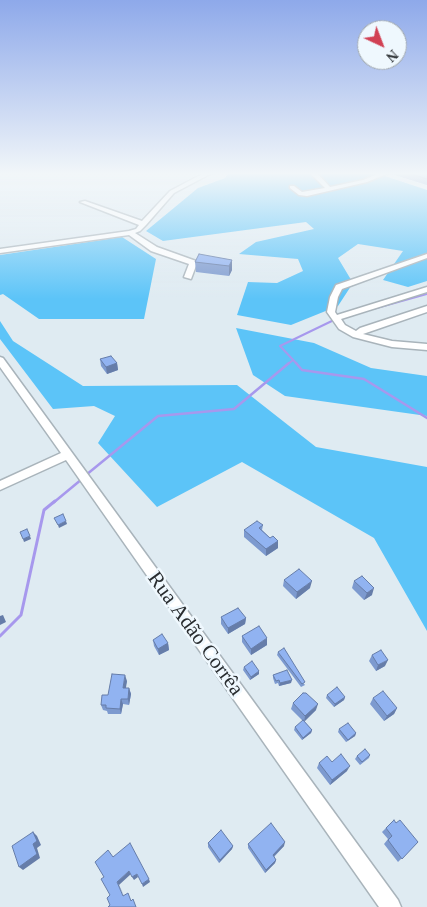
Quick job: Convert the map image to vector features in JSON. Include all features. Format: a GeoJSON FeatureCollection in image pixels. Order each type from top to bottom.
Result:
{"type":"FeatureCollection","features":[{"type":"Feature","properties":{"kind":"street"},"geometry":{"type":"LineString","coordinates":[[117,214],[144,224]]}},
{"type":"Feature","properties":{"kind":"street"},"geometry":{"type":"LineString","coordinates":[[0,251],[130,233],[144,224],[152,214]]}},
{"type":"Feature","properties":{"kind":"street"},"geometry":{"type":"LineString","coordinates":[[130,233],[154,249],[193,263],[188,277]]}},
{"type":"Feature","properties":{"kind":"street"},"geometry":{"type":"LineString","coordinates":[[427,256],[339,287],[334,297],[331,312],[342,327],[356,336],[383,342],[427,347]]}},
{"type":"Feature","properties":{"kind":"street"},"geometry":{"type":"LineString","coordinates":[[335,318],[427,289]]}},
{"type":"Feature","properties":{"kind":"street"},"geometry":{"type":"LineString","coordinates":[[356,336],[363,330],[427,309]]}},
{"type":"Feature","properties":{"kind":"street","name":"Rua Adão Corrêa"},"geometry":{"type":"LineString","coordinates":[[0,360],[390,907]]}},
{"type":"Feature","properties":{"kind":"street"},"geometry":{"type":"LineString","coordinates":[[0,486],[67,455]]}},
{"type":"Feature","properties":{"kind":"shaded area"},"geometry":{"type":"Polygon","coordinates":[[[166,214],[427,214],[427,281],[408,287],[383,280],[403,251],[358,244],[338,258],[353,283],[338,306],[291,325],[237,315],[248,282],[277,283],[303,271],[298,259],[239,254],[256,242],[314,229],[306,222],[163,241],[146,231],[166,214]]]}},
{"type":"Feature","properties":{"kind":"shaded area"},"geometry":{"type":"Polygon","coordinates":[[[122,237],[156,259],[144,319],[39,319],[3,294],[0,295],[0,255],[122,237]]]}},
{"type":"Feature","properties":{"kind":"shaded area"},"geometry":{"type":"Polygon","coordinates":[[[0,321],[13,341],[83,386],[237,385],[316,447],[427,467],[427,631],[374,538],[242,462],[157,507],[98,443],[115,416],[94,406],[53,409],[0,339],[0,321]]]}},
{"type":"Feature","properties":{"kind":"shaded area"},"geometry":{"type":"Polygon","coordinates":[[[236,328],[314,343],[371,368],[427,376],[427,416],[285,396],[253,375],[236,328]]]}},
{"type":"Feature","properties":{"kind":"building"},"geometry":{"type":"Polygon","coordinates":[[[199,254],[232,260],[229,266],[195,262],[199,254]]]}},
{"type":"Feature","properties":{"kind":"building"},"geometry":{"type":"Polygon","coordinates":[[[111,356],[117,363],[106,367],[100,359],[111,356]]]}},
{"type":"Feature","properties":{"kind":"building"},"geometry":{"type":"Polygon","coordinates":[[[63,514],[66,521],[58,525],[54,518],[63,514]]]}},
{"type":"Feature","properties":{"kind":"building"},"geometry":{"type":"Polygon","coordinates":[[[257,521],[263,525],[259,528],[270,538],[273,536],[278,541],[266,549],[244,530],[257,521]]]}},
{"type":"Feature","properties":{"kind":"building"},"geometry":{"type":"Polygon","coordinates":[[[27,529],[30,536],[23,539],[20,532],[27,529]]]}},
{"type":"Feature","properties":{"kind":"building"},"geometry":{"type":"Polygon","coordinates":[[[299,569],[312,581],[297,592],[284,580],[299,569]]]}},
{"type":"Feature","properties":{"kind":"building"},"geometry":{"type":"Polygon","coordinates":[[[362,576],[374,588],[367,593],[354,581],[362,576]]]}},
{"type":"Feature","properties":{"kind":"building"},"geometry":{"type":"Polygon","coordinates":[[[238,608],[246,618],[228,628],[221,617],[238,608]]]}},
{"type":"Feature","properties":{"kind":"building"},"geometry":{"type":"Polygon","coordinates":[[[259,626],[267,638],[251,649],[242,636],[259,626]]]}},
{"type":"Feature","properties":{"kind":"building"},"geometry":{"type":"Polygon","coordinates":[[[162,634],[168,643],[158,649],[153,640],[162,634]]]}},
{"type":"Feature","properties":{"kind":"building"},"geometry":{"type":"Polygon","coordinates":[[[284,648],[305,682],[302,684],[278,652],[284,648]]]}},
{"type":"Feature","properties":{"kind":"building"},"geometry":{"type":"Polygon","coordinates":[[[381,650],[388,660],[378,665],[372,655],[381,650]]]}},
{"type":"Feature","properties":{"kind":"building"},"geometry":{"type":"Polygon","coordinates":[[[252,661],[259,671],[251,677],[244,667],[252,661]]]}},
{"type":"Feature","properties":{"kind":"building"},"geometry":{"type":"Polygon","coordinates":[[[287,670],[292,680],[280,683],[279,680],[276,681],[273,675],[287,670]]]}},
{"type":"Feature","properties":{"kind":"building"},"geometry":{"type":"Polygon","coordinates":[[[112,674],[125,675],[123,688],[129,688],[128,699],[121,699],[120,709],[106,708],[106,705],[101,705],[102,695],[108,695],[112,674]]]}},
{"type":"Feature","properties":{"kind":"building"},"geometry":{"type":"Polygon","coordinates":[[[337,687],[345,697],[335,704],[327,695],[337,687]]]}},
{"type":"Feature","properties":{"kind":"building"},"geometry":{"type":"Polygon","coordinates":[[[383,691],[397,708],[387,716],[373,698],[383,691]]]}},
{"type":"Feature","properties":{"kind":"building"},"geometry":{"type":"Polygon","coordinates":[[[303,693],[306,693],[318,704],[305,716],[293,703],[303,693]]]}},
{"type":"Feature","properties":{"kind":"building"},"geometry":{"type":"Polygon","coordinates":[[[303,720],[312,730],[303,738],[295,727],[303,720]]]}},
{"type":"Feature","properties":{"kind":"building"},"geometry":{"type":"Polygon","coordinates":[[[348,723],[356,733],[348,740],[339,729],[348,723]]]}},
{"type":"Feature","properties":{"kind":"building"},"geometry":{"type":"Polygon","coordinates":[[[365,749],[370,755],[362,762],[357,756],[365,749]]]}},
{"type":"Feature","properties":{"kind":"building"},"geometry":{"type":"Polygon","coordinates":[[[341,754],[350,766],[332,780],[319,763],[327,756],[332,762],[341,754]]]}},
{"type":"Feature","properties":{"kind":"building"},"geometry":{"type":"Polygon","coordinates":[[[394,820],[396,823],[400,820],[418,842],[402,859],[388,840],[392,836],[386,828],[394,820]]]}},
{"type":"Feature","properties":{"kind":"building"},"geometry":{"type":"Polygon","coordinates":[[[271,823],[285,842],[273,855],[276,860],[266,870],[248,844],[271,823]]]}},
{"type":"Feature","properties":{"kind":"building"},"geometry":{"type":"Polygon","coordinates":[[[221,830],[233,846],[220,860],[208,843],[221,830]]]}},
{"type":"Feature","properties":{"kind":"building"},"geometry":{"type":"Polygon","coordinates":[[[33,832],[37,841],[33,844],[37,854],[19,867],[12,846],[33,832]]]}},
{"type":"Feature","properties":{"kind":"building"},"geometry":{"type":"Polygon","coordinates":[[[130,843],[149,879],[142,884],[137,874],[132,877],[129,871],[117,882],[123,896],[128,893],[136,907],[108,907],[110,905],[107,898],[110,895],[101,879],[104,877],[95,862],[108,850],[113,857],[130,843]]]}},
{"type":"Feature","properties":{"kind":"waterway"},"geometry":{"type":"LineString","coordinates":[[373,309],[427,294]]}},
{"type":"Feature","properties":{"kind":"waterway"},"geometry":{"type":"LineString","coordinates":[[297,364],[280,346],[336,319]]}},
{"type":"Feature","properties":{"kind":"waterway"},"geometry":{"type":"LineString","coordinates":[[288,364],[293,360]]}},
{"type":"Feature","properties":{"kind":"waterway"},"geometry":{"type":"LineString","coordinates":[[86,475],[158,416],[234,409],[289,363]]}},
{"type":"Feature","properties":{"kind":"waterway"},"geometry":{"type":"LineString","coordinates":[[296,363],[302,370],[364,379],[427,418]]}},
{"type":"Feature","properties":{"kind":"waterway"},"geometry":{"type":"LineString","coordinates":[[53,503],[82,479]]}},
{"type":"Feature","properties":{"kind":"waterway"},"geometry":{"type":"LineString","coordinates":[[0,636],[21,615],[44,510],[55,501]]}}]}
